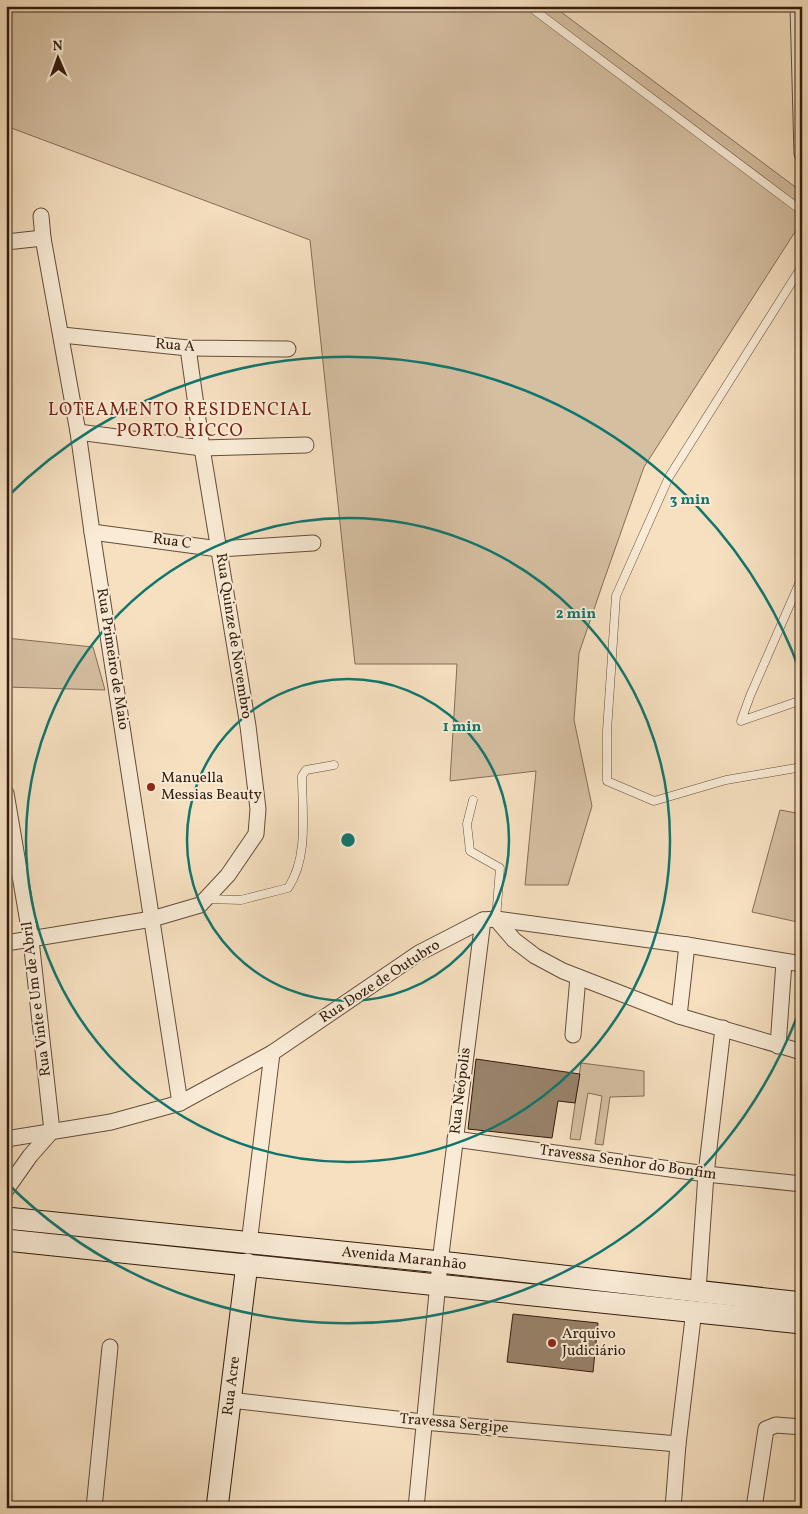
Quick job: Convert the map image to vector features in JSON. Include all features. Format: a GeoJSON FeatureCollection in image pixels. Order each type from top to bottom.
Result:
{"type":"FeatureCollection","features":[{"type":"Feature","properties":{"kind":"main road","name":"Avenida Maranhão"},"geometry":{"type":"LineString","coordinates":[[6,1218],[438,1284],[696,1301],[802,1302]]}},
{"type":"Feature","properties":{"kind":"main road","name":"Avenida Maranhão"},"geometry":{"type":"LineString","coordinates":[[6,1240],[248,1254],[440,1262],[696,1301],[802,1323]]}},
{"type":"Feature","properties":{"kind":"main road","name":"Rua Acre"},"geometry":{"type":"LineString","coordinates":[[217,1508],[248,1254]]}},
{"type":"Feature","properties":{"kind":"street"},"geometry":{"type":"LineString","coordinates":[[798,6],[802,154]]}},
{"type":"Feature","properties":{"kind":"street","name":"Rua Primeiro de Maio"},"geometry":{"type":"LineString","coordinates":[[41,216],[43,238],[78,432],[180,1103]]}},
{"type":"Feature","properties":{"kind":"street"},"geometry":{"type":"LineString","coordinates":[[6,242],[43,238]]}},
{"type":"Feature","properties":{"kind":"street","name":"Rua A"},"geometry":{"type":"LineString","coordinates":[[62,335],[188,348],[288,349]]}},
{"type":"Feature","properties":{"kind":"street","name":"Rua Quinze de Novembro"},"geometry":{"type":"LineString","coordinates":[[188,348],[202,448],[248,726],[258,819],[251,843],[219,887],[203,902]]}},
{"type":"Feature","properties":{"kind":"street"},"geometry":{"type":"LineString","coordinates":[[78,432],[202,448],[306,445]]}},
{"type":"Feature","properties":{"kind":"street","name":"Rua C"},"geometry":{"type":"LineString","coordinates":[[92,532],[219,549],[313,543]]}},
{"type":"Feature","properties":{"kind":"street","name":"Rua Vinte e Um de Abril"},"geometry":{"type":"LineString","coordinates":[[6,793],[31,940],[52,1131]]}},
{"type":"Feature","properties":{"kind":"street"},"geometry":{"type":"LineString","coordinates":[[6,943],[152,919],[203,902]]}},
{"type":"Feature","properties":{"kind":"street"},"geometry":{"type":"LineString","coordinates":[[489,919],[687,945],[802,964]]}},
{"type":"Feature","properties":{"kind":"street"},"geometry":{"type":"LineString","coordinates":[[489,919],[535,956],[578,977],[679,1016],[802,1052]]}},
{"type":"Feature","properties":{"kind":"street","name":"Rua Doze de Outubro"},"geometry":{"type":"LineString","coordinates":[[6,1139],[111,1122],[180,1103],[272,1053],[419,953],[489,919]]}},
{"type":"Feature","properties":{"kind":"street","name":"Rua Neópolis"},"geometry":{"type":"LineString","coordinates":[[438,1284],[455,1139],[489,919]]}},
{"type":"Feature","properties":{"kind":"street"},"geometry":{"type":"LineString","coordinates":[[679,1016],[687,945]]}},
{"type":"Feature","properties":{"kind":"street"},"geometry":{"type":"LineString","coordinates":[[778,1046],[784,962]]}},
{"type":"Feature","properties":{"kind":"street"},"geometry":{"type":"LineString","coordinates":[[573,1035],[578,977]]}},
{"type":"Feature","properties":{"kind":"street"},"geometry":{"type":"LineString","coordinates":[[673,1508],[678,1444],[696,1301],[706,1174],[723,1028]]}},
{"type":"Feature","properties":{"kind":"street","name":"Rua Acre"},"geometry":{"type":"LineString","coordinates":[[248,1254],[272,1053]]}},
{"type":"Feature","properties":{"kind":"street"},"geometry":{"type":"LineString","coordinates":[[6,1190],[30,1156],[52,1131]]}},
{"type":"Feature","properties":{"kind":"street","name":"Travessa Senhor do Bonfim"},"geometry":{"type":"LineString","coordinates":[[455,1139],[706,1174],[802,1184]]}},
{"type":"Feature","properties":{"kind":"street"},"geometry":{"type":"LineString","coordinates":[[416,1508],[438,1284]]}},
{"type":"Feature","properties":{"kind":"street"},"geometry":{"type":"LineString","coordinates":[[94,1508],[110,1347]]}},
{"type":"Feature","properties":{"kind":"street","name":"Travessa Sergipe"},"geometry":{"type":"LineString","coordinates":[[230,1400],[423,1422],[678,1444]]}},
{"type":"Feature","properties":{"kind":"street"},"geometry":{"type":"LineString","coordinates":[[754,1508],[766,1429],[776,1425],[802,1427]]}},
{"type":"Feature","properties":{"kind":"lane"},"geometry":{"type":"LineString","coordinates":[[529,6],[802,211]]}},
{"type":"Feature","properties":{"kind":"lane"},"geometry":{"type":"LineString","coordinates":[[802,266],[669,477],[616,596],[607,731],[608,781],[654,801],[726,780],[802,767]]}},
{"type":"Feature","properties":{"kind":"lane"},"geometry":{"type":"LineString","coordinates":[[802,577],[757,679],[741,721],[802,700]]}},
{"type":"Feature","properties":{"kind":"lane"},"geometry":{"type":"LineString","coordinates":[[203,902],[241,900],[288,888],[297,875],[303,832],[302,776],[306,770],[334,765]]}},
{"type":"Feature","properties":{"kind":"lane"},"geometry":{"type":"LineString","coordinates":[[473,800],[467,824],[470,851],[500,868],[489,919]]}},
{"type":"Feature","properties":{"kind":"shaded area"},"geometry":{"type":"Polygon","coordinates":[[[6,6],[553,6],[802,192],[802,221],[644,467],[579,653],[574,720],[592,806],[568,885],[525,885],[536,771],[450,781],[457,664],[355,664],[310,240],[6,126],[6,6]]]}},
{"type":"Feature","properties":{"kind":"shaded area"},"geometry":{"type":"Polygon","coordinates":[[[6,638],[93,647],[105,690],[6,687],[6,638]]]}},
{"type":"Feature","properties":{"kind":"shaded area"},"geometry":{"type":"Polygon","coordinates":[[[780,810],[802,814],[802,923],[752,912],[780,810]]]}},
{"type":"Feature","properties":{"kind":"shaded area"},"geometry":{"type":"Polygon","coordinates":[[[581,1063],[644,1071],[644,1096],[610,1097],[603,1145],[595,1144],[602,1096],[588,1093],[580,1140],[570,1139],[581,1063]]]}},
{"type":"Feature","properties":{"kind":"building"},"geometry":{"type":"Polygon","coordinates":[[[476,1059],[580,1074],[575,1103],[558,1101],[552,1138],[468,1129],[476,1059]]]}},
{"type":"Feature","properties":{"kind":"building","name":"Arquivo Judiciário"},"geometry":{"type":"Polygon","coordinates":[[[513,1314],[598,1323],[593,1372],[507,1362],[513,1314]]]}},
{"type":"Feature","properties":{"kind":"place","name":"Manuella Messias Beauty"},"geometry":{"type":"Point","coordinates":[151,787]}},
{"type":"Feature","properties":{"kind":"place","name":"Arquivo Judiciário"},"geometry":{"type":"Point","coordinates":[552,1343]}},
{"type":"Feature","properties":{"kind":"district","name":"LOTEAMENTO RESIDENCIAL PORTO RICCO"},"geometry":{"type":"Point","coordinates":[180,420]}}]}
